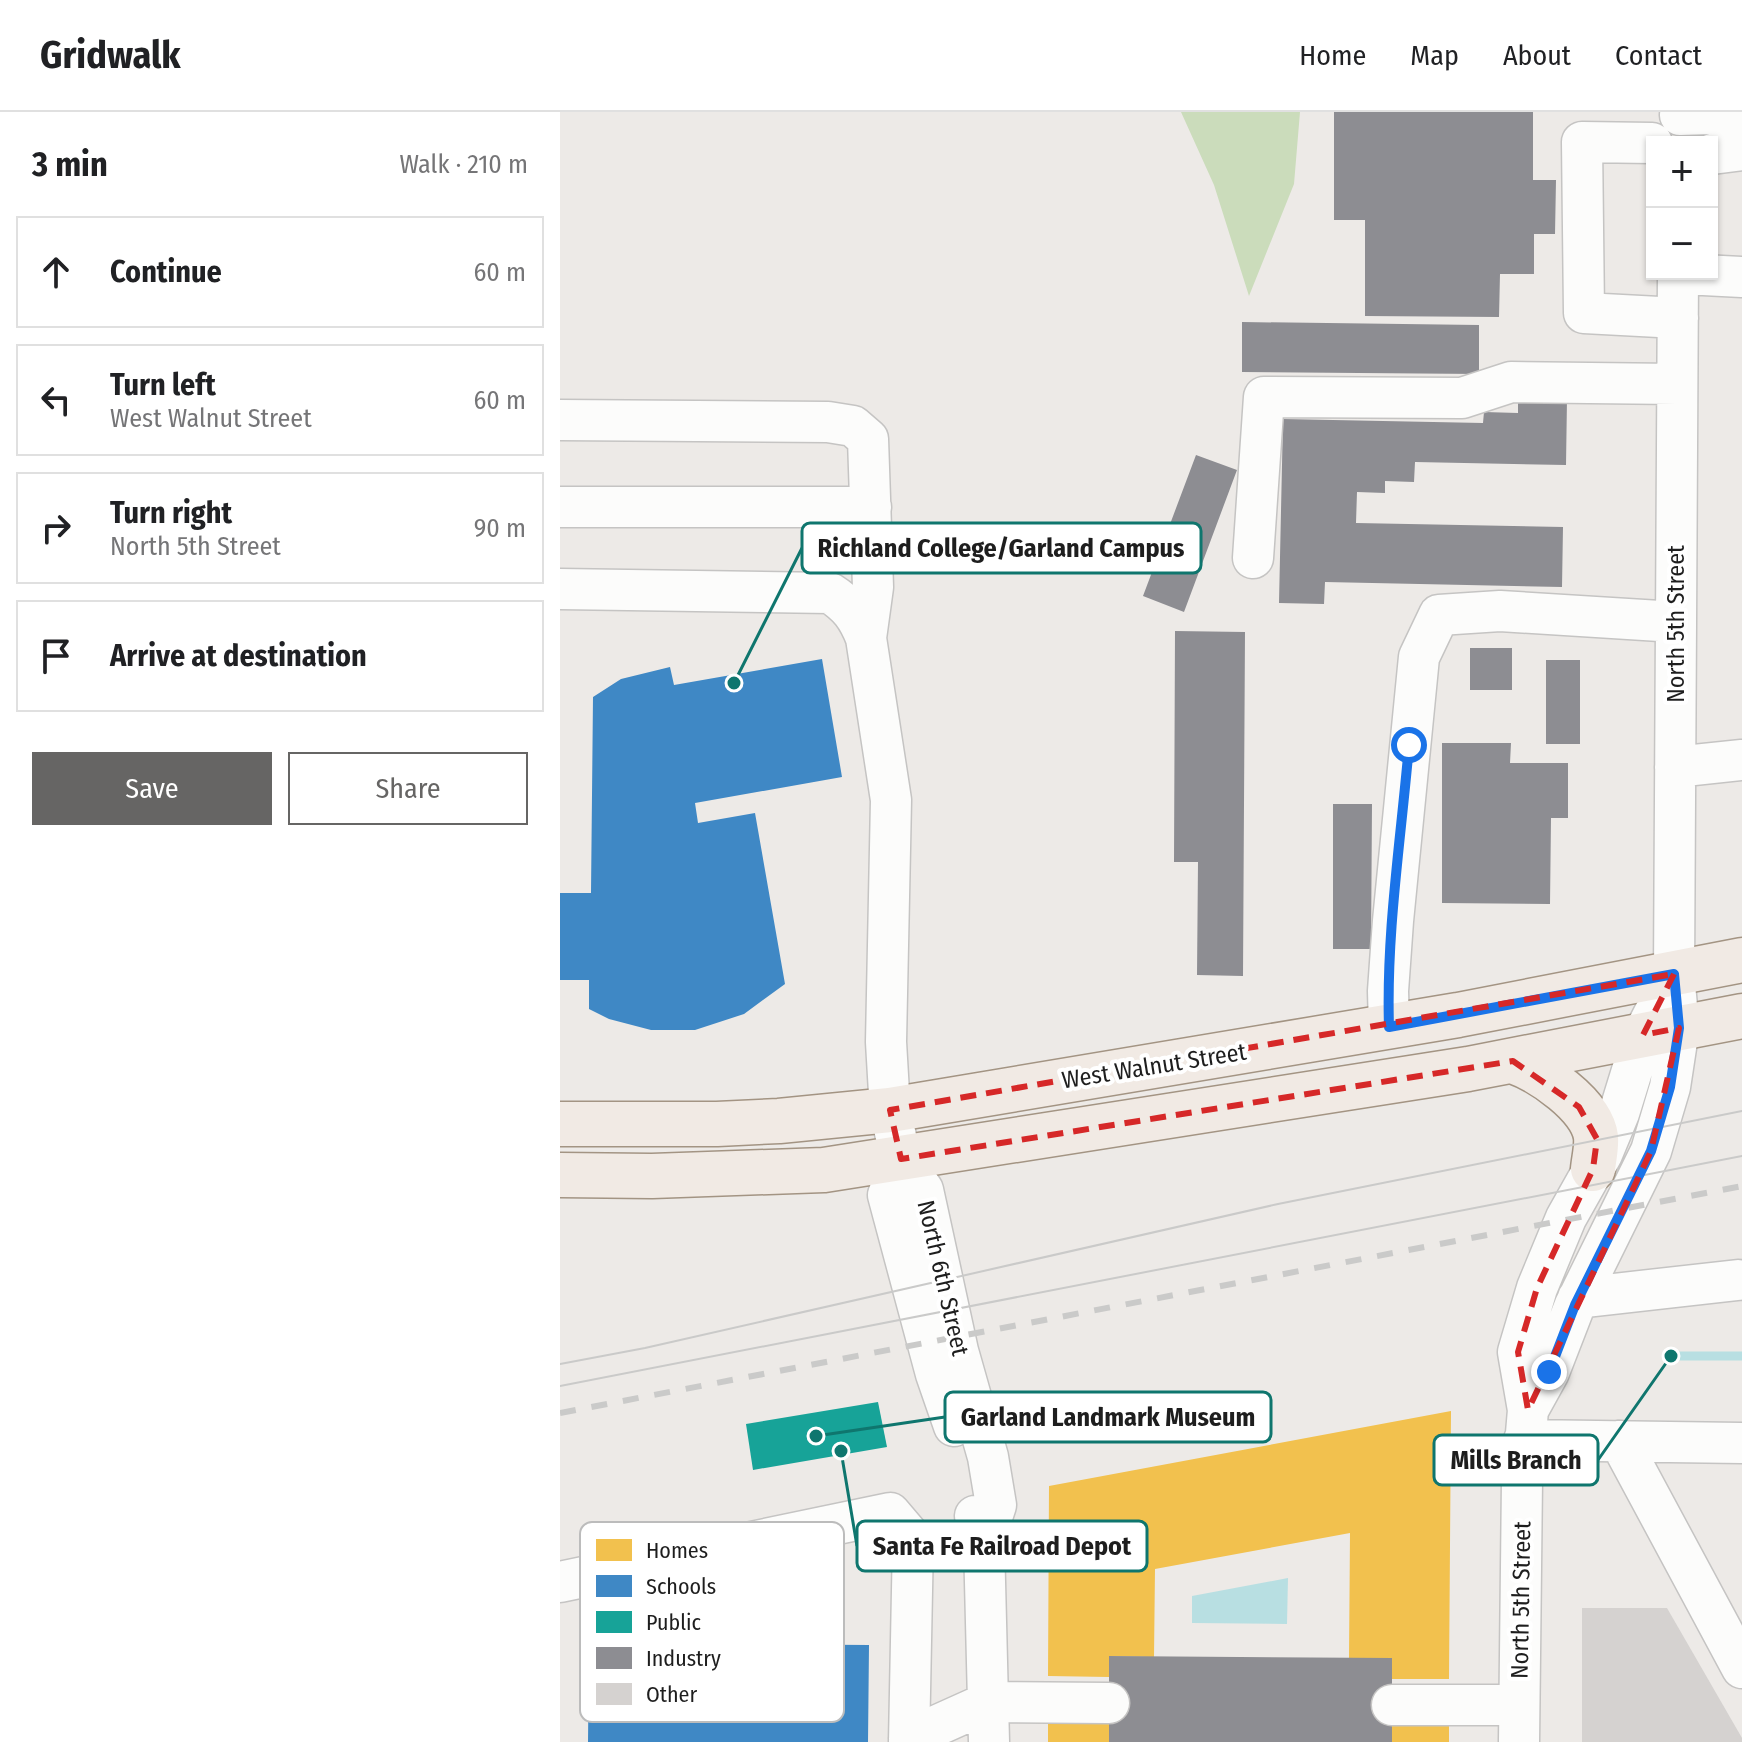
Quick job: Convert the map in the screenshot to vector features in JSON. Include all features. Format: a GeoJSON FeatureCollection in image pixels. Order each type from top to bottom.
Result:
{"type":"FeatureCollection","features":[{"type":"Feature","properties":{"kind":"main road","name":"West Walnut Street"},"geometry":{"type":"LineString","coordinates":[[560,1124],[717,1124],[890,1110],[1389,1027],[1742,960]]}},
{"type":"Feature","properties":{"kind":"main road"},"geometry":{"type":"LineString","coordinates":[[560,1175],[785,1173],[901,1159],[1513,1061],[1742,1016]]}},
{"type":"Feature","properties":{"kind":"main road"},"geometry":{"type":"LineString","coordinates":[[1513,1061],[1555,1084],[1579,1107],[1593,1126],[1597,1139],[1593,1169]]}},
{"type":"Feature","properties":{"kind":"street"},"geometry":{"type":"LineString","coordinates":[[1680,123],[1742,113]]}},
{"type":"Feature","properties":{"kind":"street"},"geometry":{"type":"LineString","coordinates":[[1646,142],[1582,127],[1584,313],[1678,318]]}},
{"type":"Feature","properties":{"kind":"street"},"geometry":{"type":"LineString","coordinates":[[1718,153],[1742,150]]}},
{"type":"Feature","properties":{"kind":"street"},"geometry":{"type":"LineString","coordinates":[[1718,276],[1742,277]]}},
{"type":"Feature","properties":{"kind":"street","name":"North 5th Street"},"geometry":{"type":"LineString","coordinates":[[1519,1724],[1526,1425],[1518,1352],[1537,1288],[1566,1218],[1602,1154],[1619,1113],[1661,1032],[1674,974],[1677,384],[1681,280]]}},
{"type":"Feature","properties":{"kind":"street"},"geometry":{"type":"LineString","coordinates":[[1253,558],[1264,397],[1462,398],[1511,382],[1677,384]]}},
{"type":"Feature","properties":{"kind":"street"},"geometry":{"type":"LineString","coordinates":[[560,420],[828,422],[853,426],[868,439],[873,587],[866,638]]}},
{"type":"Feature","properties":{"kind":"street"},"geometry":{"type":"LineString","coordinates":[[560,507],[871,507]]}},
{"type":"Feature","properties":{"kind":"street"},"geometry":{"type":"LineString","coordinates":[[560,589],[830,593],[847,604],[859,619],[866,638]]}},
{"type":"Feature","properties":{"kind":"street"},"geometry":{"type":"LineString","coordinates":[[1389,1027],[1393,921],[1419,657],[1439,615],[1500,611],[1676,622]]}},
{"type":"Feature","properties":{"kind":"street","name":"North 6th Street"},"geometry":{"type":"LineString","coordinates":[[866,638],[891,800],[886,1042],[890,1110],[901,1159],[923,1190],[958,1351],[988,1457],[996,1505],[984,1542],[989,1742]]}},
{"type":"Feature","properties":{"kind":"street"},"geometry":{"type":"LineString","coordinates":[[1675,767],[1742,760]]}},
{"type":"Feature","properties":{"kind":"street","name":"North 5th Street"},"geometry":{"type":"LineString","coordinates":[[1526,1425],[1578,1298],[1651,1151],[1670,1087],[1661,1032]]}},
{"type":"Feature","properties":{"kind":"street"},"geometry":{"type":"LineString","coordinates":[[1578,1298],[1738,1280]]}},
{"type":"Feature","properties":{"kind":"street"},"geometry":{"type":"LineString","coordinates":[[1526,1425],[1620,1441],[1738,1451]]}},
{"type":"Feature","properties":{"kind":"street"},"geometry":{"type":"LineString","coordinates":[[1620,1441],[1742,1668]]}},
{"type":"Feature","properties":{"kind":"street"},"geometry":{"type":"LineString","coordinates":[[844,1523],[890,1513],[913,1540],[936,1545],[984,1542]]}},
{"type":"Feature","properties":{"kind":"street"},"geometry":{"type":"LineString","coordinates":[[913,1540],[909,1740],[989,1702],[1109,1703]]}},
{"type":"Feature","properties":{"kind":"street"},"geometry":{"type":"LineString","coordinates":[[560,1582],[580,1578]]}},
{"type":"Feature","properties":{"kind":"street"},"geometry":{"type":"LineString","coordinates":[[1392,1705],[1519,1724]]}},
{"type":"Feature","properties":{"kind":"highlighted area"},"geometry":{"type":"Polygon","coordinates":[[[1674,974],[1643,1035],[1679,1028],[1651,1151],[1528,1410],[1518,1352],[1537,1288],[1593,1169],[1597,1139],[1579,1107],[1513,1061],[901,1159],[890,1110],[1674,974]]]}},
{"type":"Feature","properties":{"kind":"green space"},"geometry":{"type":"Polygon","coordinates":[[[1181,112],[1300,112],[1294,184],[1249,296],[1214,185],[1181,112]]]}},
{"type":"Feature","properties":{"kind":"water"},"geometry":{"type":"Polygon","coordinates":[[[1288,1578],[1287,1624],[1192,1623],[1192,1596],[1288,1578]]]}},
{"type":"Feature","properties":{"kind":"building: Homes"},"geometry":{"type":"Polygon","coordinates":[[[1451,1411],[1449,1679],[1392,1679],[1392,1658],[1349,1658],[1350,1533],[1155,1569],[1154,1657],[1109,1656],[1109,1677],[1048,1676],[1049,1486],[1451,1411]]]}},
{"type":"Feature","properties":{"kind":"building: Homes"},"geometry":{"type":"Polygon","coordinates":[[[1048,1724],[1109,1724],[1109,1742],[1048,1742],[1048,1724]]]}},
{"type":"Feature","properties":{"kind":"building: Homes"},"geometry":{"type":"Polygon","coordinates":[[[1392,1726],[1449,1726],[1449,1742],[1392,1742],[1392,1726]]]}},
{"type":"Feature","properties":{"kind":"building: Schools"},"geometry":{"type":"Polygon","coordinates":[[[822,659],[842,777],[695,803],[698,823],[755,813],[785,984],[744,1014],[695,1030],[651,1030],[609,1019],[589,1009],[589,980],[560,980],[560,893],[591,893],[593,697],[621,679],[670,667],[674,685],[822,659]]]}},
{"type":"Feature","properties":{"kind":"building: Schools"},"geometry":{"type":"Polygon","coordinates":[[[844,1645],[869,1645],[868,1742],[588,1742],[588,1722],[844,1722],[844,1645]]]}},
{"type":"Feature","properties":{"kind":"building: Public"},"geometry":{"type":"Polygon","coordinates":[[[878,1402],[887,1447],[753,1470],[746,1424],[878,1402]]]}},
{"type":"Feature","properties":{"kind":"building: Industry"},"geometry":{"type":"Polygon","coordinates":[[[1334,112],[1533,112],[1533,180],[1556,180],[1555,234],[1534,234],[1534,274],[1500,274],[1499,317],[1365,316],[1365,220],[1334,220],[1334,112]]]}},
{"type":"Feature","properties":{"kind":"building: Industry"},"geometry":{"type":"Polygon","coordinates":[[[1242,322],[1479,325],[1479,374],[1242,372],[1242,322]]]}},
{"type":"Feature","properties":{"kind":"building: Industry"},"geometry":{"type":"Polygon","coordinates":[[[1518,398],[1567,399],[1566,465],[1415,462],[1414,482],[1385,481],[1385,493],[1357,492],[1356,523],[1563,527],[1562,587],[1325,582],[1324,604],[1279,603],[1283,419],[1483,423],[1484,412],[1518,413],[1518,398]]]}},
{"type":"Feature","properties":{"kind":"building: Industry"},"geometry":{"type":"Polygon","coordinates":[[[1196,455],[1237,470],[1184,612],[1143,596],[1196,455]]]}},
{"type":"Feature","properties":{"kind":"building: Industry"},"geometry":{"type":"Polygon","coordinates":[[[1175,631],[1245,632],[1243,976],[1197,975],[1198,862],[1174,862],[1175,631]]]}},
{"type":"Feature","properties":{"kind":"building: Industry"},"geometry":{"type":"Polygon","coordinates":[[[1470,648],[1512,648],[1512,690],[1470,690],[1470,648]]]}},
{"type":"Feature","properties":{"kind":"building: Industry"},"geometry":{"type":"Polygon","coordinates":[[[1546,660],[1580,660],[1580,744],[1546,744],[1546,660]]]}},
{"type":"Feature","properties":{"kind":"building: Industry"},"geometry":{"type":"Polygon","coordinates":[[[1442,743],[1511,743],[1510,763],[1568,763],[1568,818],[1551,818],[1550,904],[1442,903],[1442,743]]]}},
{"type":"Feature","properties":{"kind":"building: Industry"},"geometry":{"type":"Polygon","coordinates":[[[1333,804],[1372,804],[1371,949],[1333,949],[1333,804]]]}},
{"type":"Feature","properties":{"kind":"building: Industry"},"geometry":{"type":"Polygon","coordinates":[[[1109,1656],[1392,1658],[1392,1742],[1109,1742],[1109,1656]]]}},
{"type":"Feature","properties":{"kind":"building: Other"},"geometry":{"type":"Polygon","coordinates":[[[1582,1608],[1667,1608],[1742,1742],[1582,1742],[1582,1608]]]}},
{"type":"Feature","properties":{"kind":"waterway"},"geometry":{"type":"LineString","coordinates":[[1671,1356],[1742,1356]]}},
{"type":"Feature","properties":{"kind":"tram line"},"geometry":{"type":"LineString","coordinates":[[560,1364],[645,1348],[1278,1204],[1742,1111]]}},
{"type":"Feature","properties":{"kind":"tram line"},"geometry":{"type":"LineString","coordinates":[[560,1386],[1742,1156]]}},
{"type":"Feature","properties":{"kind":"railway"},"geometry":{"type":"LineString","coordinates":[[560,1413],[1742,1186]]}},
{"type":"Feature","properties":{"kind":"place","name":"Richland College/Garland Campus"},"geometry":{"type":"Point","coordinates":[734,683]}},
{"type":"Feature","properties":{"kind":"place","name":"Mills Branch"},"geometry":{"type":"Point","coordinates":[1671,1356]}},
{"type":"Feature","properties":{"kind":"place","name":"Garland Landmark Museum"},"geometry":{"type":"Point","coordinates":[816,1436]}},
{"type":"Feature","properties":{"kind":"place","name":"Santa Fe Railroad Depot"},"geometry":{"type":"Point","coordinates":[841,1451]}},
{"type":"Feature","properties":{"kind":"route"},"geometry":{"type":"LineString","coordinates":[[1409,745],[1388,991],[1389,1027],[1674,974],[1679,1028],[1670,1087],[1651,1151],[1575,1305],[1549,1372]]}}]}
